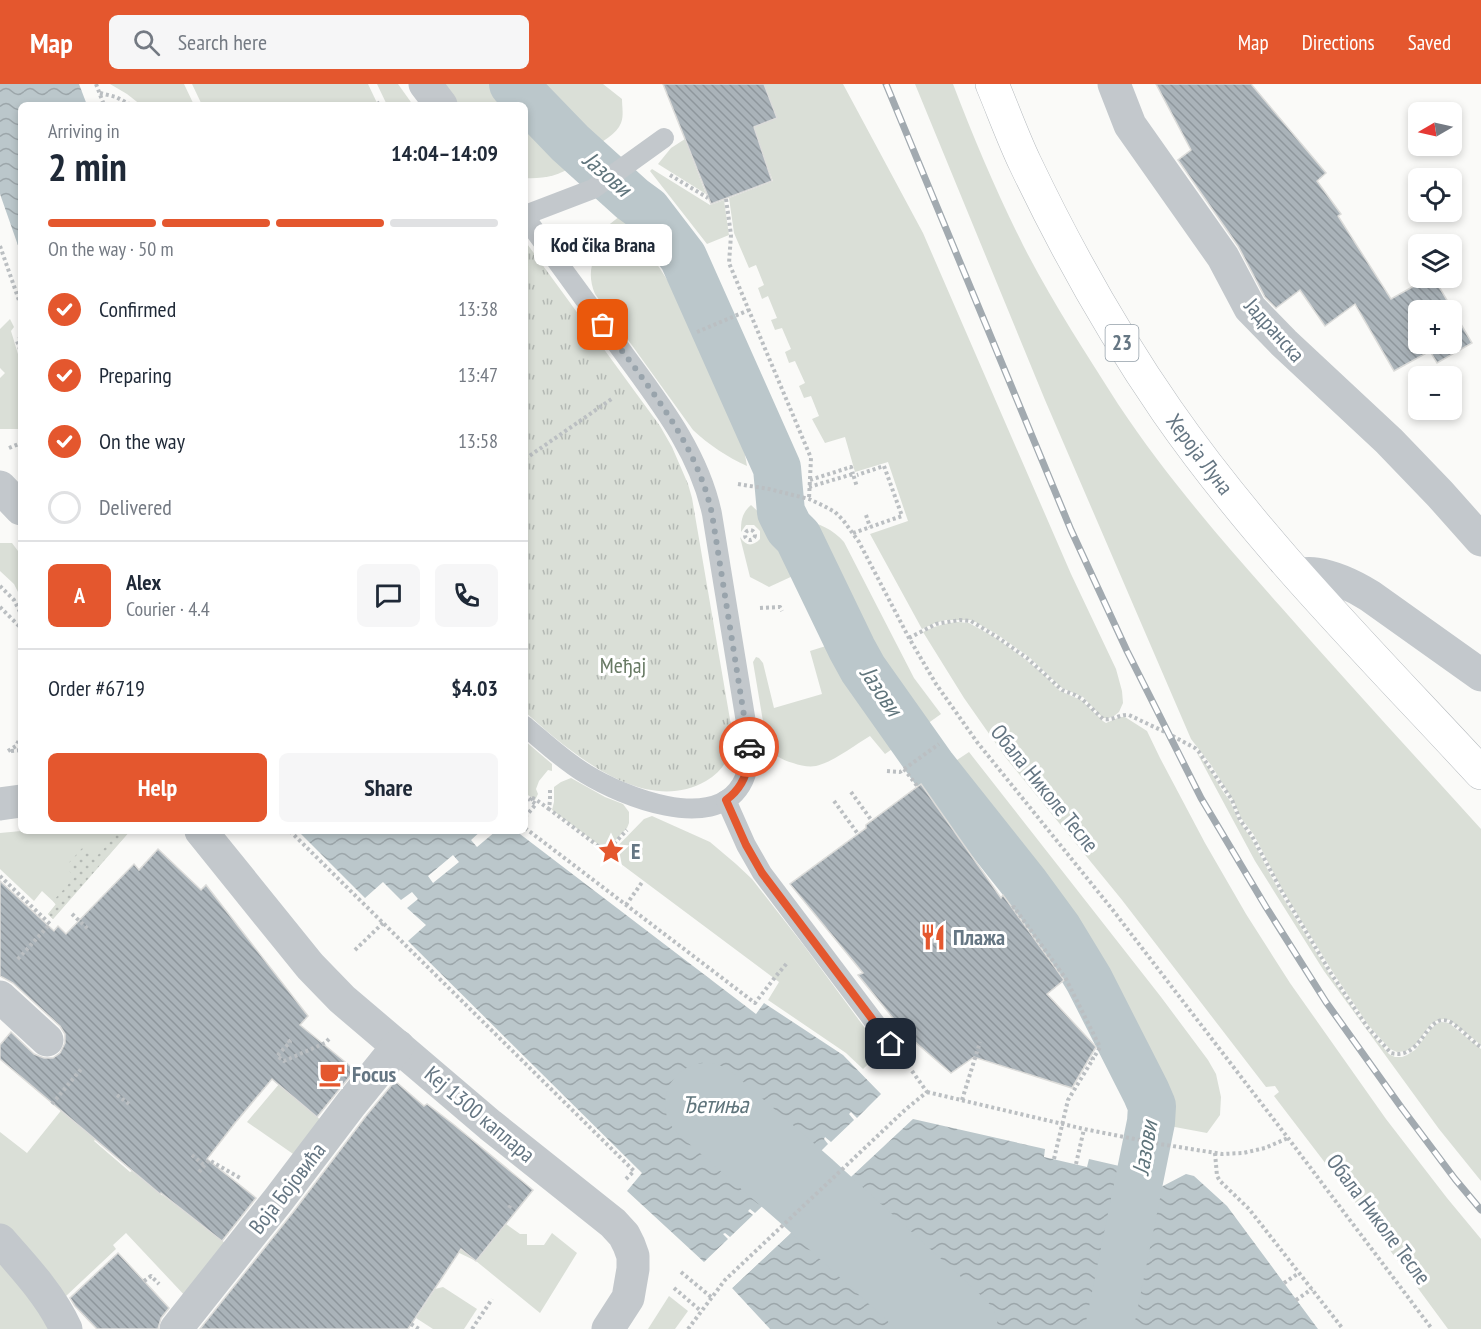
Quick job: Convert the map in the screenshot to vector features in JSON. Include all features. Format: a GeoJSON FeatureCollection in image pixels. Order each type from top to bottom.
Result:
{"type":"FeatureCollection","features":[{"type":"Feature","properties":{"kind":"main road","name":"Хероја Луна"},"geometry":{"type":"LineString","coordinates":[[992,84],[1024,162],[1055,222],[1102,309],[1167,411],[1248,516],[1297,574],[1481,773]]}},
{"type":"Feature","properties":{"kind":"street"},"geometry":{"type":"LineString","coordinates":[[425,84],[439,102]]}},
{"type":"Feature","properties":{"kind":"street","name":"Јадранска"},"geometry":{"type":"LineString","coordinates":[[1114,84],[1130,125],[1223,257],[1250,308],[1291,351],[1389,441],[1481,540]]}},
{"type":"Feature","properties":{"kind":"street"},"geometry":{"type":"LineString","coordinates":[[0,488],[18,505]]}},
{"type":"Feature","properties":{"kind":"street"},"geometry":{"type":"LineString","coordinates":[[1297,574],[1316,574],[1339,580],[1356,588],[1481,675]]}},
{"type":"Feature","properties":{"kind":"street"},"geometry":{"type":"LineString","coordinates":[[0,804],[18,801]]}},
{"type":"Feature","properties":{"kind":"street","name":"Кеј 1300 каплара"},"geometry":{"type":"LineString","coordinates":[[203,834],[316,974],[342,999],[490,1125],[613,1223],[624,1235],[633,1256],[632,1284],[628,1298],[608,1329]]}},
{"type":"Feature","properties":{"kind":"street"},"geometry":{"type":"LineString","coordinates":[[0,997],[47,1040]]}},
{"type":"Feature","properties":{"kind":"street","name":"Воја Бојовића"},"geometry":{"type":"LineString","coordinates":[[176,1329],[398,1046]]}},
{"type":"Feature","properties":{"kind":"street"},"geometry":{"type":"LineString","coordinates":[[0,1240],[71,1328]]}},
{"type":"Feature","properties":{"kind":"lane"},"geometry":{"type":"LineString","coordinates":[[528,215],[593,189],[664,138]]}},
{"type":"Feature","properties":{"kind":"lane"},"geometry":{"type":"LineString","coordinates":[[528,220],[675,426],[704,482],[712,514],[749,741],[748,771],[735,794],[717,805],[678,808],[657,804],[603,783],[574,767],[528,729]]}},
{"type":"Feature","properties":{"kind":"lane"},"geometry":{"type":"LineString","coordinates":[[726,800],[746,845],[762,873],[891,1044]]}},
{"type":"Feature","properties":{"kind":"path"},"geometry":{"type":"LineString","coordinates":[[96,84],[104,102]]}},
{"type":"Feature","properties":{"kind":"path"},"geometry":{"type":"LineString","coordinates":[[100,93],[125,102]]}},
{"type":"Feature","properties":{"kind":"path"},"geometry":{"type":"LineString","coordinates":[[726,199],[731,235],[729,262],[811,458],[809,499]]}},
{"type":"Feature","properties":{"kind":"path"},"geometry":{"type":"LineString","coordinates":[[0,246],[18,297]]}},
{"type":"Feature","properties":{"kind":"path"},"geometry":{"type":"LineString","coordinates":[[697,332],[749,310]]}},
{"type":"Feature","properties":{"kind":"path"},"geometry":{"type":"LineString","coordinates":[[528,457],[642,378]]}},
{"type":"Feature","properties":{"kind":"path"},"geometry":{"type":"LineString","coordinates":[[809,488],[884,466],[902,516],[853,533]]}},
{"type":"Feature","properties":{"kind":"path"},"geometry":{"type":"LineString","coordinates":[[810,480],[851,468],[857,487]]}},
{"type":"Feature","properties":{"kind":"path","name":"Обала Николе Тесле"},"geometry":{"type":"LineString","coordinates":[[763,488],[809,499],[835,512],[843,519],[853,533],[936,684],[977,741],[1105,901],[1432,1329]]}},
{"type":"Feature","properties":{"kind":"path"},"geometry":{"type":"LineString","coordinates":[[866,515],[870,527]]}},
{"type":"Feature","properties":{"kind":"path"},"geometry":{"type":"LineString","coordinates":[[0,586],[14,600],[18,608]]}},
{"type":"Feature","properties":{"kind":"path"},"geometry":{"type":"LineString","coordinates":[[0,607],[18,625]]}},
{"type":"Feature","properties":{"kind":"path"},"geometry":{"type":"LineString","coordinates":[[909,638],[936,624],[960,620],[971,621],[1027,658],[1062,690],[1082,699],[1103,719],[1111,720],[1123,714],[1129,715],[1195,748],[1232,800],[1240,820],[1252,836],[1281,890],[1332,975],[1368,1028],[1388,1049],[1394,1054],[1416,1047],[1431,1027],[1442,1020],[1449,1021],[1481,1047]]}},
{"type":"Feature","properties":{"kind":"path"},"geometry":{"type":"LineString","coordinates":[[18,742],[8,751],[18,750]]}},
{"type":"Feature","properties":{"kind":"path"},"geometry":{"type":"LineString","coordinates":[[887,771],[900,772],[939,744]]}},
{"type":"Feature","properties":{"kind":"path"},"geometry":{"type":"LineString","coordinates":[[904,769],[918,787]]}},
{"type":"Feature","properties":{"kind":"path"},"geometry":{"type":"LineString","coordinates":[[549,809],[550,783]]}},
{"type":"Feature","properties":{"kind":"path"},"geometry":{"type":"LineString","coordinates":[[851,792],[872,820]]}},
{"type":"Feature","properties":{"kind":"path"},"geometry":{"type":"LineString","coordinates":[[528,813],[536,804],[530,800],[533,797],[606,852],[630,824]]}},
{"type":"Feature","properties":{"kind":"path"},"geometry":{"type":"LineString","coordinates":[[834,801],[858,834]]}},
{"type":"Feature","properties":{"kind":"path"},"geometry":{"type":"LineString","coordinates":[[528,830],[755,1002],[774,979]]}},
{"type":"Feature","properties":{"kind":"path"},"geometry":{"type":"LineString","coordinates":[[293,834],[634,1171],[630,1174]]}},
{"type":"Feature","properties":{"kind":"path"},"geometry":{"type":"LineString","coordinates":[[0,876],[50,924],[12,965]]}},
{"type":"Feature","properties":{"kind":"path"},"geometry":{"type":"LineString","coordinates":[[626,905],[643,881]]}},
{"type":"Feature","properties":{"kind":"path"},"geometry":{"type":"LineString","coordinates":[[1012,908],[1014,907],[1066,980],[1100,1047],[1091,1058],[1068,1100],[1054,1159]]}},
{"type":"Feature","properties":{"kind":"path"},"geometry":{"type":"LineString","coordinates":[[72,914],[88,928]]}},
{"type":"Feature","properties":{"kind":"path"},"geometry":{"type":"LineString","coordinates":[[354,951],[383,922]]}},
{"type":"Feature","properties":{"kind":"path"},"geometry":{"type":"LineString","coordinates":[[288,1040],[290,1042],[277,1056],[284,1061],[324,1043]]}},
{"type":"Feature","properties":{"kind":"path"},"geometry":{"type":"LineString","coordinates":[[962,1100],[980,1042]]}},
{"type":"Feature","properties":{"kind":"path"},"geometry":{"type":"LineString","coordinates":[[52,1104],[82,1068]]}},
{"type":"Feature","properties":{"kind":"path"},"geometry":{"type":"LineString","coordinates":[[915,1075],[927,1092],[1084,1129],[1160,1144],[1222,1154],[1243,1153],[1265,1148],[1288,1138]]}},
{"type":"Feature","properties":{"kind":"path"},"geometry":{"type":"LineString","coordinates":[[688,1329],[725,1280],[906,1109],[927,1092]]}},
{"type":"Feature","properties":{"kind":"path"},"geometry":{"type":"LineString","coordinates":[[117,1095],[129,1104]]}},
{"type":"Feature","properties":{"kind":"path"},"geometry":{"type":"LineString","coordinates":[[1076,1164],[1084,1129]]}},
{"type":"Feature","properties":{"kind":"path"},"geometry":{"type":"LineString","coordinates":[[1215,1153],[1217,1176],[1220,1181],[1249,1209],[1342,1329]]}},
{"type":"Feature","properties":{"kind":"path"},"geometry":{"type":"LineString","coordinates":[[192,1155],[204,1165]]}},
{"type":"Feature","properties":{"kind":"path"},"geometry":{"type":"LineString","coordinates":[[199,1172],[209,1160],[276,1203]]}},
{"type":"Feature","properties":{"kind":"path"},"geometry":{"type":"LineString","coordinates":[[509,1208],[513,1203]]}},
{"type":"Feature","properties":{"kind":"path"},"geometry":{"type":"LineString","coordinates":[[681,1272],[711,1297]]}},
{"type":"Feature","properties":{"kind":"path"},"geometry":{"type":"LineString","coordinates":[[1284,1283],[1299,1273]]}},
{"type":"Feature","properties":{"kind":"path"},"geometry":{"type":"LineString","coordinates":[[674,1288],[701,1311]]}},
{"type":"Feature","properties":{"kind":"path"},"geometry":{"type":"LineString","coordinates":[[1296,1300],[1312,1289]]}},
{"type":"Feature","properties":{"kind":"path"},"geometry":{"type":"LineString","coordinates":[[472,1329],[492,1299]]}},
{"type":"Feature","properties":{"kind":"path"},"geometry":{"type":"LineString","coordinates":[[411,1324],[419,1329]]}},
{"type":"Feature","properties":{"kind":"green space"},"geometry":{"type":"Polygon","coordinates":[[[110,84],[184,84],[193,102],[137,102],[110,84]]]}},
{"type":"Feature","properties":{"kind":"green space"},"geometry":{"type":"Polygon","coordinates":[[[192,84],[368,84],[377,102],[201,102],[192,84]]]}},
{"type":"Feature","properties":{"kind":"green space"},"geometry":{"type":"Polygon","coordinates":[[[377,84],[398,84],[411,102],[386,102],[377,84]]]}},
{"type":"Feature","properties":{"kind":"green space"},"geometry":{"type":"Polygon","coordinates":[[[441,84],[496,84],[513,102],[454,102],[441,84]]]}},
{"type":"Feature","properties":{"kind":"green space"},"geometry":{"type":"Polygon","coordinates":[[[529,84],[603,84],[622,99],[621,123],[612,134],[592,149],[529,84]]]}},
{"type":"Feature","properties":{"kind":"green space"},"geometry":{"type":"Polygon","coordinates":[[[764,84],[843,84],[923,233],[1071,574],[1116,669],[1123,703],[1119,712],[1114,716],[1103,718],[1083,697],[1062,688],[1029,657],[972,620],[946,620],[922,629],[870,534],[908,521],[888,462],[855,472],[845,437],[825,443],[812,419],[819,416],[811,396],[804,398],[799,386],[805,383],[795,361],[789,363],[785,352],[791,349],[782,328],[775,330],[771,320],[777,318],[768,296],[762,299],[758,288],[764,285],[756,265],[749,268],[734,233],[729,198],[773,181],[752,128],[777,118],[764,84]]]}},
{"type":"Feature","properties":{"kind":"green space"},"geometry":{"type":"Polygon","coordinates":[[[915,84],[953,84],[995,186],[1034,265],[1093,365],[1155,457],[1195,508],[1259,582],[1481,829],[1481,1045],[1450,1020],[1443,1019],[1431,1024],[1415,1045],[1406,1051],[1397,1052],[1390,1049],[1369,1026],[1334,974],[1282,889],[1233,800],[1191,739],[1045,400],[915,84]]]}},
{"type":"Feature","properties":{"kind":"green space"},"geometry":{"type":"Polygon","coordinates":[[[528,118],[573,166],[562,172],[528,178],[528,118]]]}},
{"type":"Feature","properties":{"kind":"green space"},"geometry":{"type":"Polygon","coordinates":[[[685,139],[706,194],[658,164],[671,148],[685,139]]]}},
{"type":"Feature","properties":{"kind":"green space"},"geometry":{"type":"Polygon","coordinates":[[[652,169],[710,205],[724,200],[729,235],[707,244],[650,171],[652,169]]]}},
{"type":"Feature","properties":{"kind":"green space"},"geometry":{"type":"Polygon","coordinates":[[[620,216],[653,258],[682,308],[743,444],[747,466],[718,450],[693,430],[595,294],[591,280],[591,268],[602,244],[596,235],[620,216]]]}},
{"type":"Feature","properties":{"kind":"green space","name":"Међај"},"geometry":{"type":"Polygon","coordinates":[[[528,245],[660,426],[688,484],[733,737],[731,750],[722,768],[706,781],[682,790],[657,791],[633,785],[608,775],[563,744],[528,715],[528,245]]]}},
{"type":"Feature","properties":{"kind":"green space"},"geometry":{"type":"Polygon","coordinates":[[[10,319],[14,327],[11,331],[18,354],[18,429],[0,429],[0,378],[5,373],[0,368],[0,329],[10,319]]]}},
{"type":"Feature","properties":{"kind":"green space"},"geometry":{"type":"Polygon","coordinates":[[[751,505],[764,517],[774,521],[789,543],[854,677],[901,743],[885,754],[870,736],[830,761],[808,766],[781,759],[767,745],[753,662],[756,657],[763,663],[774,708],[822,694],[810,651],[829,645],[795,575],[769,587],[750,577],[740,537],[749,544],[760,539],[760,531],[754,525],[746,525],[741,532],[743,517],[751,505]]]}},
{"type":"Feature","properties":{"kind":"green space"},"geometry":{"type":"Polygon","coordinates":[[[803,519],[825,528],[844,542],[914,678],[941,714],[920,729],[883,679],[852,627],[803,519]]]}},
{"type":"Feature","properties":{"kind":"green space"},"geometry":{"type":"Polygon","coordinates":[[[0,543],[12,543],[18,551],[18,592],[14,584],[0,571],[0,543]]]}},
{"type":"Feature","properties":{"kind":"green space"},"geometry":{"type":"Polygon","coordinates":[[[969,623],[996,638],[1025,659],[1060,691],[1081,700],[1106,723],[1125,717],[1147,731],[1205,843],[1246,914],[1290,983],[1386,1119],[1481,1239],[1481,1329],[1448,1329],[1378,1234],[1382,1230],[1369,1212],[1365,1215],[1274,1096],[1279,1092],[1275,1086],[1266,1087],[1122,900],[1006,758],[964,698],[923,632],[940,625],[969,623]]]}},
{"type":"Feature","properties":{"kind":"green space"},"geometry":{"type":"Polygon","coordinates":[[[528,744],[552,764],[552,771],[548,770],[539,781],[535,800],[528,795],[528,744]]]}},
{"type":"Feature","properties":{"kind":"green space"},"geometry":{"type":"Polygon","coordinates":[[[969,752],[1208,1060],[1216,1074],[1221,1097],[1220,1115],[1207,1133],[1164,1125],[1166,1104],[1157,1080],[1125,1014],[1078,931],[948,766],[969,752]]]}},
{"type":"Feature","properties":{"kind":"green space"},"geometry":{"type":"Polygon","coordinates":[[[1197,753],[1230,801],[1279,891],[1330,975],[1366,1028],[1389,1054],[1395,1057],[1407,1055],[1415,1050],[1436,1024],[1442,1022],[1449,1023],[1481,1049],[1481,1181],[1439,1129],[1324,971],[1255,861],[1197,753]]]}},
{"type":"Feature","properties":{"kind":"green space"},"geometry":{"type":"Polygon","coordinates":[[[571,778],[623,804],[629,812],[627,828],[606,850],[552,810],[554,787],[571,778]]]}},
{"type":"Feature","properties":{"kind":"green space"},"geometry":{"type":"Polygon","coordinates":[[[929,780],[1015,891],[1071,976],[1081,998],[1043,940],[925,783],[929,780]]]}},
{"type":"Feature","properties":{"kind":"green space"},"geometry":{"type":"Polygon","coordinates":[[[652,816],[710,842],[752,879],[805,947],[881,1052],[863,1069],[846,1053],[768,1000],[779,982],[609,855],[644,819],[652,816]]]}},
{"type":"Feature","properties":{"kind":"green space"},"geometry":{"type":"Polygon","coordinates":[[[18,831],[18,834],[127,834],[53,919],[48,914],[56,904],[42,891],[34,901],[0,869],[0,833],[18,831]]]}},
{"type":"Feature","properties":{"kind":"green space"},"geometry":{"type":"Polygon","coordinates":[[[117,834],[127,834],[53,919],[48,914],[56,905],[53,901],[75,877],[65,867],[85,845],[97,856],[117,834]]]}},
{"type":"Feature","properties":{"kind":"green space"},"geometry":{"type":"Polygon","coordinates":[[[301,1058],[288,1092],[322,1121],[296,1156],[247,1122],[301,1058]]]}},
{"type":"Feature","properties":{"kind":"green space"},"geometry":{"type":"Polygon","coordinates":[[[84,1082],[121,1110],[94,1141],[130,1172],[132,1171],[229,1246],[188,1299],[126,1233],[113,1245],[116,1249],[66,1296],[0,1224],[0,1132],[27,1153],[84,1082]]]}},
{"type":"Feature","properties":{"kind":"green space"},"geometry":{"type":"Polygon","coordinates":[[[429,1223],[476,1261],[428,1238],[429,1223]]]}},
{"type":"Feature","properties":{"kind":"green space"},"geometry":{"type":"Polygon","coordinates":[[[506,1224],[520,1234],[527,1234],[527,1245],[544,1245],[552,1233],[577,1253],[540,1313],[476,1261],[506,1224]]]}},
{"type":"Feature","properties":{"kind":"green space"},"geometry":{"type":"Polygon","coordinates":[[[0,1257],[52,1329],[0,1329],[0,1257]]]}},
{"type":"Feature","properties":{"kind":"green space"},"geometry":{"type":"Polygon","coordinates":[[[443,1287],[477,1309],[464,1329],[433,1329],[416,1318],[435,1289],[443,1287]]]}},
{"type":"Feature","properties":{"kind":"green space"},"geometry":{"type":"Polygon","coordinates":[[[669,1296],[688,1311],[675,1329],[648,1329],[669,1296]]]}},
{"type":"Feature","properties":{"kind":"water"},"geometry":{"type":"Polygon","coordinates":[[[0,84],[79,84],[86,102],[18,102],[18,245],[0,194],[0,84]]]}},
{"type":"Feature","properties":{"kind":"water","name":"Ђетиња"},"geometry":{"type":"Polygon","coordinates":[[[301,834],[478,834],[471,840],[477,847],[492,834],[520,834],[756,1014],[764,1003],[843,1055],[881,1094],[857,1118],[851,1112],[849,1114],[854,1120],[831,1142],[825,1137],[828,1144],[806,1166],[800,1161],[799,1163],[804,1167],[780,1190],[775,1185],[778,1191],[755,1213],[750,1209],[748,1211],[753,1215],[730,1237],[723,1234],[728,1239],[704,1262],[627,1191],[642,1173],[408,941],[426,925],[407,908],[418,899],[412,892],[401,900],[383,882],[365,898],[301,834]],[[453,855],[428,876],[433,883],[459,862],[453,855]]]}},
{"type":"Feature","properties":{"kind":"water"},"geometry":{"type":"Polygon","coordinates":[[[913,1119],[1045,1149],[1044,1157],[1087,1167],[1089,1159],[1128,1168],[1133,1162],[1146,1165],[1161,1187],[1186,1174],[1194,1176],[1227,1206],[1318,1329],[770,1329],[732,1288],[913,1119]]]}},
{"type":"Feature","properties":{"kind":"pier"},"geometry":{"type":"Polygon","coordinates":[[[911,1116],[914,1117],[732,1288],[730,1286],[911,1116]]]}},
{"type":"Feature","properties":{"kind":"building"},"geometry":{"type":"Polygon","coordinates":[[[663,84],[764,84],[777,118],[754,127],[772,181],[711,204],[663,84]]]}},
{"type":"Feature","properties":{"kind":"building"},"geometry":{"type":"Polygon","coordinates":[[[1156,84],[1251,84],[1326,173],[1317,181],[1341,214],[1338,216],[1391,299],[1410,288],[1440,288],[1447,300],[1408,300],[1408,354],[1425,354],[1394,371],[1355,304],[1325,326],[1300,290],[1276,308],[1265,297],[1238,246],[1178,160],[1191,150],[1156,84]]]}},
{"type":"Feature","properties":{"kind":"building"},"geometry":{"type":"Polygon","coordinates":[[[1462,326],[1472,343],[1462,349],[1462,326]]]}},
{"type":"Feature","properties":{"kind":"building"},"geometry":{"type":"Polygon","coordinates":[[[1432,354],[1453,354],[1437,363],[1432,354]]]}},
{"type":"Feature","properties":{"kind":"building","name":"Плажа"},"geometry":{"type":"Polygon","coordinates":[[[921,784],[1001,898],[1003,895],[1064,980],[1047,994],[1096,1047],[1072,1088],[974,1057],[951,1073],[906,1034],[858,975],[863,973],[790,884],[921,784]]]}},
{"type":"Feature","properties":{"kind":"building"},"geometry":{"type":"Polygon","coordinates":[[[158,849],[201,890],[206,885],[308,1016],[300,1025],[355,1070],[317,1117],[272,1079],[207,1159],[256,1198],[222,1241],[160,1194],[0,1059],[0,1045],[11,1032],[34,1054],[44,1058],[53,1058],[60,1053],[65,1043],[65,1034],[60,1026],[13,983],[0,976],[0,881],[54,931],[58,926],[66,934],[134,864],[139,870],[158,849]]]}},
{"type":"Feature","properties":{"kind":"building"},"geometry":{"type":"Polygon","coordinates":[[[395,1081],[424,1106],[427,1104],[453,1124],[533,1190],[476,1261],[461,1249],[408,1329],[200,1329],[366,1116],[395,1081]]]}},
{"type":"Feature","properties":{"kind":"building"},"geometry":{"type":"Polygon","coordinates":[[[118,1253],[169,1308],[161,1318],[158,1329],[97,1329],[70,1298],[118,1253]]]}},
{"type":"Feature","properties":{"kind":"waterway","name":"Јазови"},"geometry":{"type":"LineString","coordinates":[[513,84],[570,143],[647,210],[683,257],[777,468],[781,512],[789,528],[798,537],[863,669],[933,768],[1058,929],[1089,980],[1146,1092],[1152,1106],[1151,1122],[1109,1329]]}},
{"type":"Feature","properties":{"kind":"waterway","name":"Ђетиња"},"geometry":{"type":"LineString","coordinates":[[706,1104],[805,1190],[957,1329]]}},
{"type":"Feature","properties":{"kind":"railway"},"geometry":{"type":"LineString","coordinates":[[886,84],[1071,530],[1127,651],[1201,798],[1326,1002],[1401,1107],[1481,1210]]}},
{"type":"Feature","properties":{"kind":"way so far"},"geometry":{"type":"LineString","coordinates":[[603,325],[670,418],[692,455],[704,482],[712,514],[749,747]]}},
{"type":"Feature","properties":{"kind":"place","name":"Kod čika Brana"},"geometry":{"type":"Point","coordinates":[603,325]}},
{"type":"Feature","properties":{"kind":"place","name":"E"},"geometry":{"type":"Point","coordinates":[611,851]}},
{"type":"Feature","properties":{"kind":"place","name":"Плажа"},"geometry":{"type":"Point","coordinates":[933,937]}},
{"type":"Feature","properties":{"kind":"place","name":"Focus"},"geometry":{"type":"Point","coordinates":[332,1074]}},
{"type":"Feature","properties":{"kind":"route"},"geometry":{"type":"LineString","coordinates":[[749,747],[748,771],[735,794],[726,800],[746,845],[762,873],[891,1044]]}}]}
